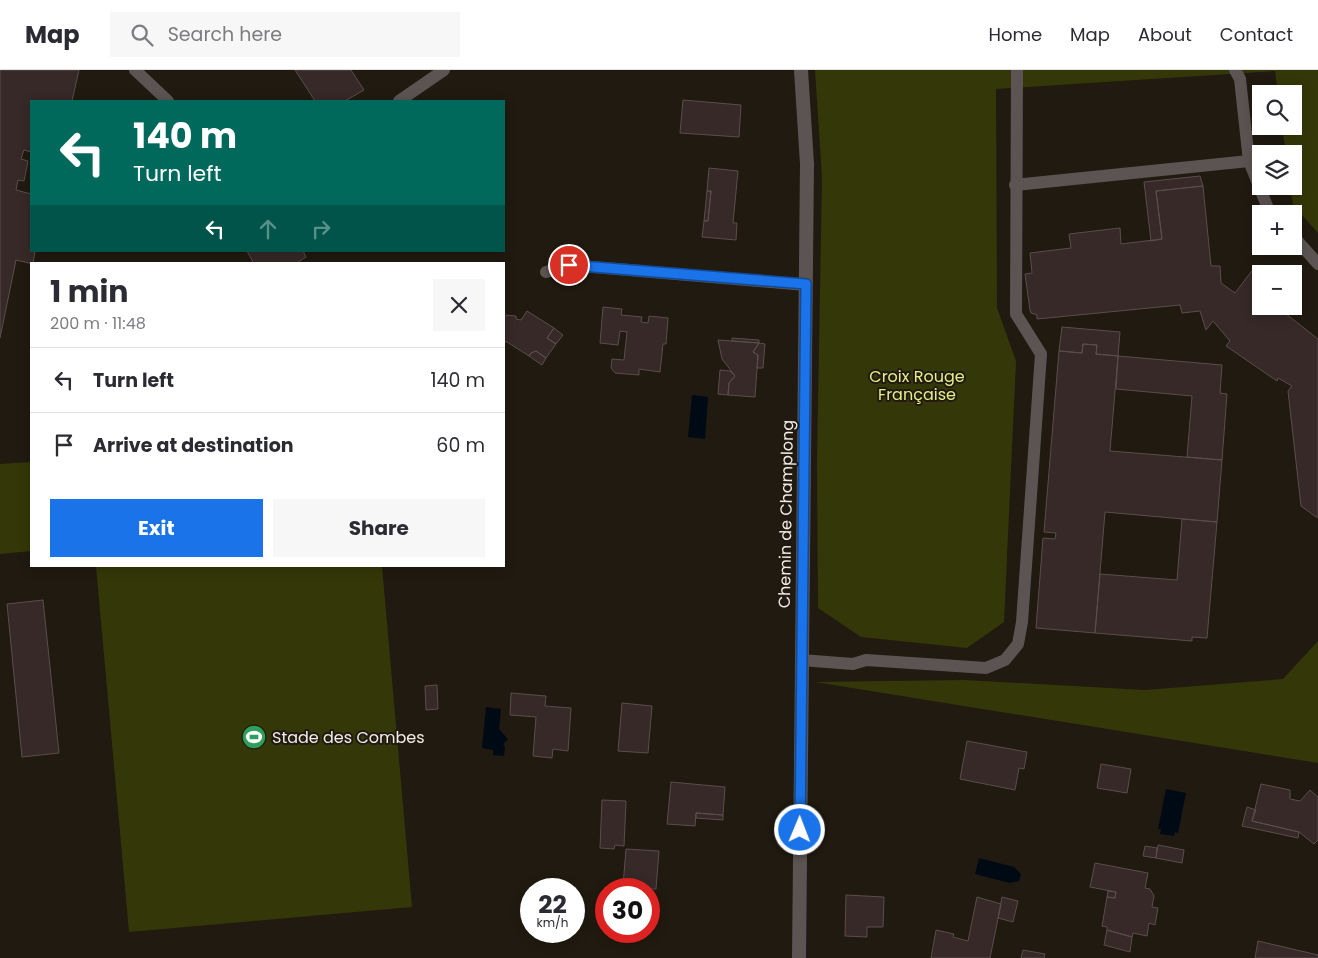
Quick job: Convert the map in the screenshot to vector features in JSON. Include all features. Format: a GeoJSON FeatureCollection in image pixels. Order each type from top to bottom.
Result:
{"type":"FeatureCollection","features":[{"type":"Feature","properties":{"kind":"street","name":"Chemin de Champlong"},"geometry":{"type":"LineString","coordinates":[[799,958],[807,164],[801,70]]}},
{"type":"Feature","properties":{"kind":"lane"},"geometry":{"type":"LineString","coordinates":[[135,70],[167,100]]}},
{"type":"Feature","properties":{"kind":"lane"},"geometry":{"type":"LineString","coordinates":[[401,100],[444,70]]}},
{"type":"Feature","properties":{"kind":"lane"},"geometry":{"type":"LineString","coordinates":[[801,660],[853,664],[866,660],[986,668],[1005,660],[1018,644],[1022,622],[1040,354],[1016,314],[1017,70]]}},
{"type":"Feature","properties":{"kind":"lane"},"geometry":{"type":"LineString","coordinates":[[1235,70],[1240,79],[1249,161],[1268,205]]}},
{"type":"Feature","properties":{"kind":"lane"},"geometry":{"type":"LineString","coordinates":[[1016,185],[1249,161]]}},
{"type":"Feature","properties":{"kind":"lane"},"geometry":{"type":"LineString","coordinates":[[1302,246],[1318,264]]}},
{"type":"Feature","properties":{"kind":"lane"},"geometry":{"type":"LineString","coordinates":[[546,272],[569,265],[806,284]]}},
{"type":"Feature","properties":{"kind":"green space","name":"Croix Rouge Française"},"geometry":{"type":"Polygon","coordinates":[[[815,70],[1318,70],[1318,233],[1302,215],[1302,205],[1293,205],[1291,195],[1302,195],[1302,145],[1285,145],[1283,135],[1302,135],[1302,85],[1277,85],[1275,71],[996,89],[997,308],[1016,361],[1004,622],[967,648],[861,637],[818,608],[817,461],[822,177],[815,70]]]}},
{"type":"Feature","properties":{"kind":"green space"},"geometry":{"type":"Polygon","coordinates":[[[30,462],[30,551],[0,554],[0,464],[30,462]]]}},
{"type":"Feature","properties":{"kind":"green space","name":"Stade des Combes"},"geometry":{"type":"Polygon","coordinates":[[[96,567],[382,567],[412,907],[129,932],[96,567]]]}},
{"type":"Feature","properties":{"kind":"green space"},"geometry":{"type":"Polygon","coordinates":[[[1318,641],[1318,763],[815,682],[964,680],[1145,690],[1283,679],[1318,641]]]}},
{"type":"Feature","properties":{"kind":"shaded area"},"geometry":{"type":"Polygon","coordinates":[[[692,395],[708,397],[705,439],[688,437],[692,395]]]}},
{"type":"Feature","properties":{"kind":"shaded area"},"geometry":{"type":"Polygon","coordinates":[[[486,707],[501,709],[499,729],[508,739],[503,744],[505,747],[504,756],[493,755],[493,750],[482,748],[486,707]]]}},
{"type":"Feature","properties":{"kind":"shaded area"},"geometry":{"type":"Polygon","coordinates":[[[1166,789],[1186,793],[1178,833],[1175,832],[1174,836],[1160,834],[1161,829],[1158,829],[1166,789]]]}},
{"type":"Feature","properties":{"kind":"shaded area"},"geometry":{"type":"Polygon","coordinates":[[[979,858],[1014,867],[1021,874],[1019,881],[1010,883],[975,874],[979,858]]]}},
{"type":"Feature","properties":{"kind":"building"},"geometry":{"type":"Polygon","coordinates":[[[0,70],[79,70],[72,100],[30,100],[30,152],[24,150],[21,159],[28,161],[24,181],[18,180],[16,190],[30,194],[30,252],[35,252],[33,262],[30,263],[16,260],[0,338],[0,70]]]}},
{"type":"Feature","properties":{"kind":"building"},"geometry":{"type":"Polygon","coordinates":[[[295,70],[351,70],[364,90],[347,100],[314,100],[295,70]]]}},
{"type":"Feature","properties":{"kind":"building"},"geometry":{"type":"Polygon","coordinates":[[[683,100],[741,105],[739,137],[680,133],[683,100]]]}},
{"type":"Feature","properties":{"kind":"building"},"geometry":{"type":"Polygon","coordinates":[[[709,168],[738,171],[733,223],[737,223],[736,240],[702,237],[704,221],[708,221],[711,191],[707,191],[709,168]]]}},
{"type":"Feature","properties":{"kind":"building"},"geometry":{"type":"Polygon","coordinates":[[[1200,176],[1203,186],[1156,191],[1162,239],[1151,241],[1144,182],[1200,176]]]}},
{"type":"Feature","properties":{"kind":"building"},"geometry":{"type":"Polygon","coordinates":[[[1203,186],[1211,266],[1220,266],[1221,283],[1235,293],[1252,271],[1252,315],[1287,315],[1318,339],[1318,517],[1301,506],[1288,391],[1292,386],[1278,378],[1277,381],[1226,346],[1230,341],[1213,321],[1206,330],[1200,311],[1182,313],[1180,305],[1037,319],[1037,315],[1031,313],[1025,274],[1032,273],[1030,253],[1071,248],[1069,234],[1120,228],[1121,244],[1162,239],[1156,191],[1203,186]]]}},
{"type":"Feature","properties":{"kind":"building"},"geometry":{"type":"Polygon","coordinates":[[[707,191],[711,191],[708,221],[704,221],[707,191]]]}},
{"type":"Feature","properties":{"kind":"building"},"geometry":{"type":"Polygon","coordinates":[[[248,252],[304,252],[306,257],[298,262],[253,262],[248,252]]]}},
{"type":"Feature","properties":{"kind":"building"},"geometry":{"type":"Polygon","coordinates":[[[603,307],[622,309],[621,315],[642,317],[641,322],[648,323],[649,316],[668,318],[666,344],[663,344],[660,372],[639,369],[639,375],[615,373],[611,368],[612,359],[624,360],[627,332],[620,331],[618,345],[600,343],[603,307]]]}},
{"type":"Feature","properties":{"kind":"building"},"geometry":{"type":"Polygon","coordinates":[[[527,311],[554,328],[547,338],[556,344],[546,358],[536,351],[529,356],[505,341],[505,315],[516,316],[516,319],[521,320],[527,311]]]}},
{"type":"Feature","properties":{"kind":"building"},"geometry":{"type":"Polygon","coordinates":[[[1062,327],[1120,332],[1118,356],[1096,354],[1097,345],[1083,344],[1082,353],[1059,351],[1062,327]]]}},
{"type":"Feature","properties":{"kind":"building"},"geometry":{"type":"Polygon","coordinates":[[[554,328],[563,335],[556,344],[547,338],[554,328]]]}},
{"type":"Feature","properties":{"kind":"building"},"geometry":{"type":"Polygon","coordinates":[[[732,338],[759,340],[759,343],[732,341],[732,338]]]}},
{"type":"Feature","properties":{"kind":"building"},"geometry":{"type":"Polygon","coordinates":[[[718,340],[759,343],[753,352],[758,355],[755,397],[728,395],[729,383],[735,376],[722,359],[718,340]]]}},
{"type":"Feature","properties":{"kind":"building"},"geometry":{"type":"Polygon","coordinates":[[[759,343],[765,344],[763,368],[757,368],[758,355],[753,352],[759,343]]]}},
{"type":"Feature","properties":{"kind":"building"},"geometry":{"type":"Polygon","coordinates":[[[1083,344],[1097,345],[1096,354],[1118,356],[1110,451],[1222,460],[1217,522],[1105,512],[1095,633],[1036,628],[1043,538],[1055,539],[1056,533],[1044,532],[1059,351],[1082,353],[1083,344]]]}},
{"type":"Feature","properties":{"kind":"building"},"geometry":{"type":"Polygon","coordinates":[[[536,351],[546,358],[542,365],[529,356],[536,351]]]}},
{"type":"Feature","properties":{"kind":"building"},"geometry":{"type":"Polygon","coordinates":[[[1118,356],[1222,365],[1220,393],[1227,394],[1222,460],[1187,457],[1192,396],[1116,389],[1118,356]]]}},
{"type":"Feature","properties":{"kind":"building"},"geometry":{"type":"Polygon","coordinates":[[[720,370],[730,371],[735,376],[729,383],[728,395],[718,394],[720,370]]]}},
{"type":"Feature","properties":{"kind":"building"},"geometry":{"type":"Polygon","coordinates":[[[1182,519],[1217,522],[1207,638],[1192,637],[1192,641],[1095,633],[1100,574],[1177,580],[1182,519]]]}},
{"type":"Feature","properties":{"kind":"building"},"geometry":{"type":"Polygon","coordinates":[[[43,600],[59,753],[22,757],[7,604],[43,600]]]}},
{"type":"Feature","properties":{"kind":"building"},"geometry":{"type":"Polygon","coordinates":[[[437,685],[438,709],[426,710],[425,686],[437,685]]]}},
{"type":"Feature","properties":{"kind":"building"},"geometry":{"type":"Polygon","coordinates":[[[511,693],[546,696],[545,706],[571,708],[568,751],[553,749],[552,758],[533,756],[536,717],[510,715],[511,693]]]}},
{"type":"Feature","properties":{"kind":"building"},"geometry":{"type":"Polygon","coordinates":[[[622,703],[652,706],[648,753],[618,751],[622,703]]]}},
{"type":"Feature","properties":{"kind":"building"},"geometry":{"type":"Polygon","coordinates":[[[967,741],[1027,752],[1024,769],[1019,768],[1015,790],[960,779],[967,741]]]}},
{"type":"Feature","properties":{"kind":"building"},"geometry":{"type":"Polygon","coordinates":[[[1101,764],[1131,769],[1127,793],[1097,788],[1101,764]]]}},
{"type":"Feature","properties":{"kind":"building"},"geometry":{"type":"Polygon","coordinates":[[[671,782],[725,787],[723,815],[696,813],[695,826],[667,824],[671,782]]]}},
{"type":"Feature","properties":{"kind":"building"},"geometry":{"type":"Polygon","coordinates":[[[1261,784],[1290,790],[1290,799],[1300,801],[1310,790],[1318,797],[1318,840],[1314,844],[1299,832],[1252,821],[1261,784]]]}},
{"type":"Feature","properties":{"kind":"building"},"geometry":{"type":"Polygon","coordinates":[[[602,800],[626,801],[624,846],[615,845],[614,849],[600,848],[602,800]]]}},
{"type":"Feature","properties":{"kind":"building"},"geometry":{"type":"Polygon","coordinates":[[[1247,807],[1256,810],[1252,821],[1299,832],[1298,838],[1242,826],[1247,807]]]}},
{"type":"Feature","properties":{"kind":"building"},"geometry":{"type":"Polygon","coordinates":[[[696,813],[723,815],[723,820],[696,818],[696,813]]]}},
{"type":"Feature","properties":{"kind":"building"},"geometry":{"type":"Polygon","coordinates":[[[1158,845],[1184,850],[1182,863],[1156,858],[1158,845]]]}},
{"type":"Feature","properties":{"kind":"building"},"geometry":{"type":"Polygon","coordinates":[[[1145,846],[1157,848],[1156,858],[1143,856],[1145,846]]]}},
{"type":"Feature","properties":{"kind":"building"},"geometry":{"type":"Polygon","coordinates":[[[626,849],[659,851],[657,878],[624,878],[626,849]]]}},
{"type":"Feature","properties":{"kind":"building"},"geometry":{"type":"Polygon","coordinates":[[[1095,863],[1148,873],[1145,888],[1150,889],[1154,896],[1152,907],[1158,908],[1155,925],[1149,923],[1147,936],[1133,933],[1132,937],[1107,930],[1107,927],[1102,926],[1107,897],[1115,898],[1116,892],[1090,887],[1095,863]]]}},
{"type":"Feature","properties":{"kind":"building"},"geometry":{"type":"Polygon","coordinates":[[[1108,891],[1116,892],[1115,898],[1107,897],[1108,891]]]}},
{"type":"Feature","properties":{"kind":"building"},"geometry":{"type":"Polygon","coordinates":[[[846,895],[884,897],[883,927],[867,927],[867,937],[845,936],[846,895]]]}},
{"type":"Feature","properties":{"kind":"building"},"geometry":{"type":"Polygon","coordinates":[[[977,897],[1001,904],[990,958],[931,958],[936,930],[954,934],[953,937],[968,941],[977,897]]]}},
{"type":"Feature","properties":{"kind":"building"},"geometry":{"type":"Polygon","coordinates":[[[1002,897],[1018,901],[1013,922],[998,918],[1002,897]]]}},
{"type":"Feature","properties":{"kind":"building"},"geometry":{"type":"Polygon","coordinates":[[[1107,930],[1132,937],[1130,952],[1104,945],[1107,930]]]}},
{"type":"Feature","properties":{"kind":"building"},"geometry":{"type":"Polygon","coordinates":[[[1258,941],[1318,955],[1318,958],[1255,958],[1258,941]]]}},
{"type":"Feature","properties":{"kind":"building"},"geometry":{"type":"Polygon","coordinates":[[[1023,950],[1045,954],[1044,958],[1021,958],[1023,950]]]}},
{"type":"Feature","properties":{"kind":"place","name":"Stade des Combes"},"geometry":{"type":"Point","coordinates":[254,737]}},
{"type":"Feature","properties":{"kind":"route"},"geometry":{"type":"LineString","coordinates":[[569,265],[806,284],[800,830]]}}]}
